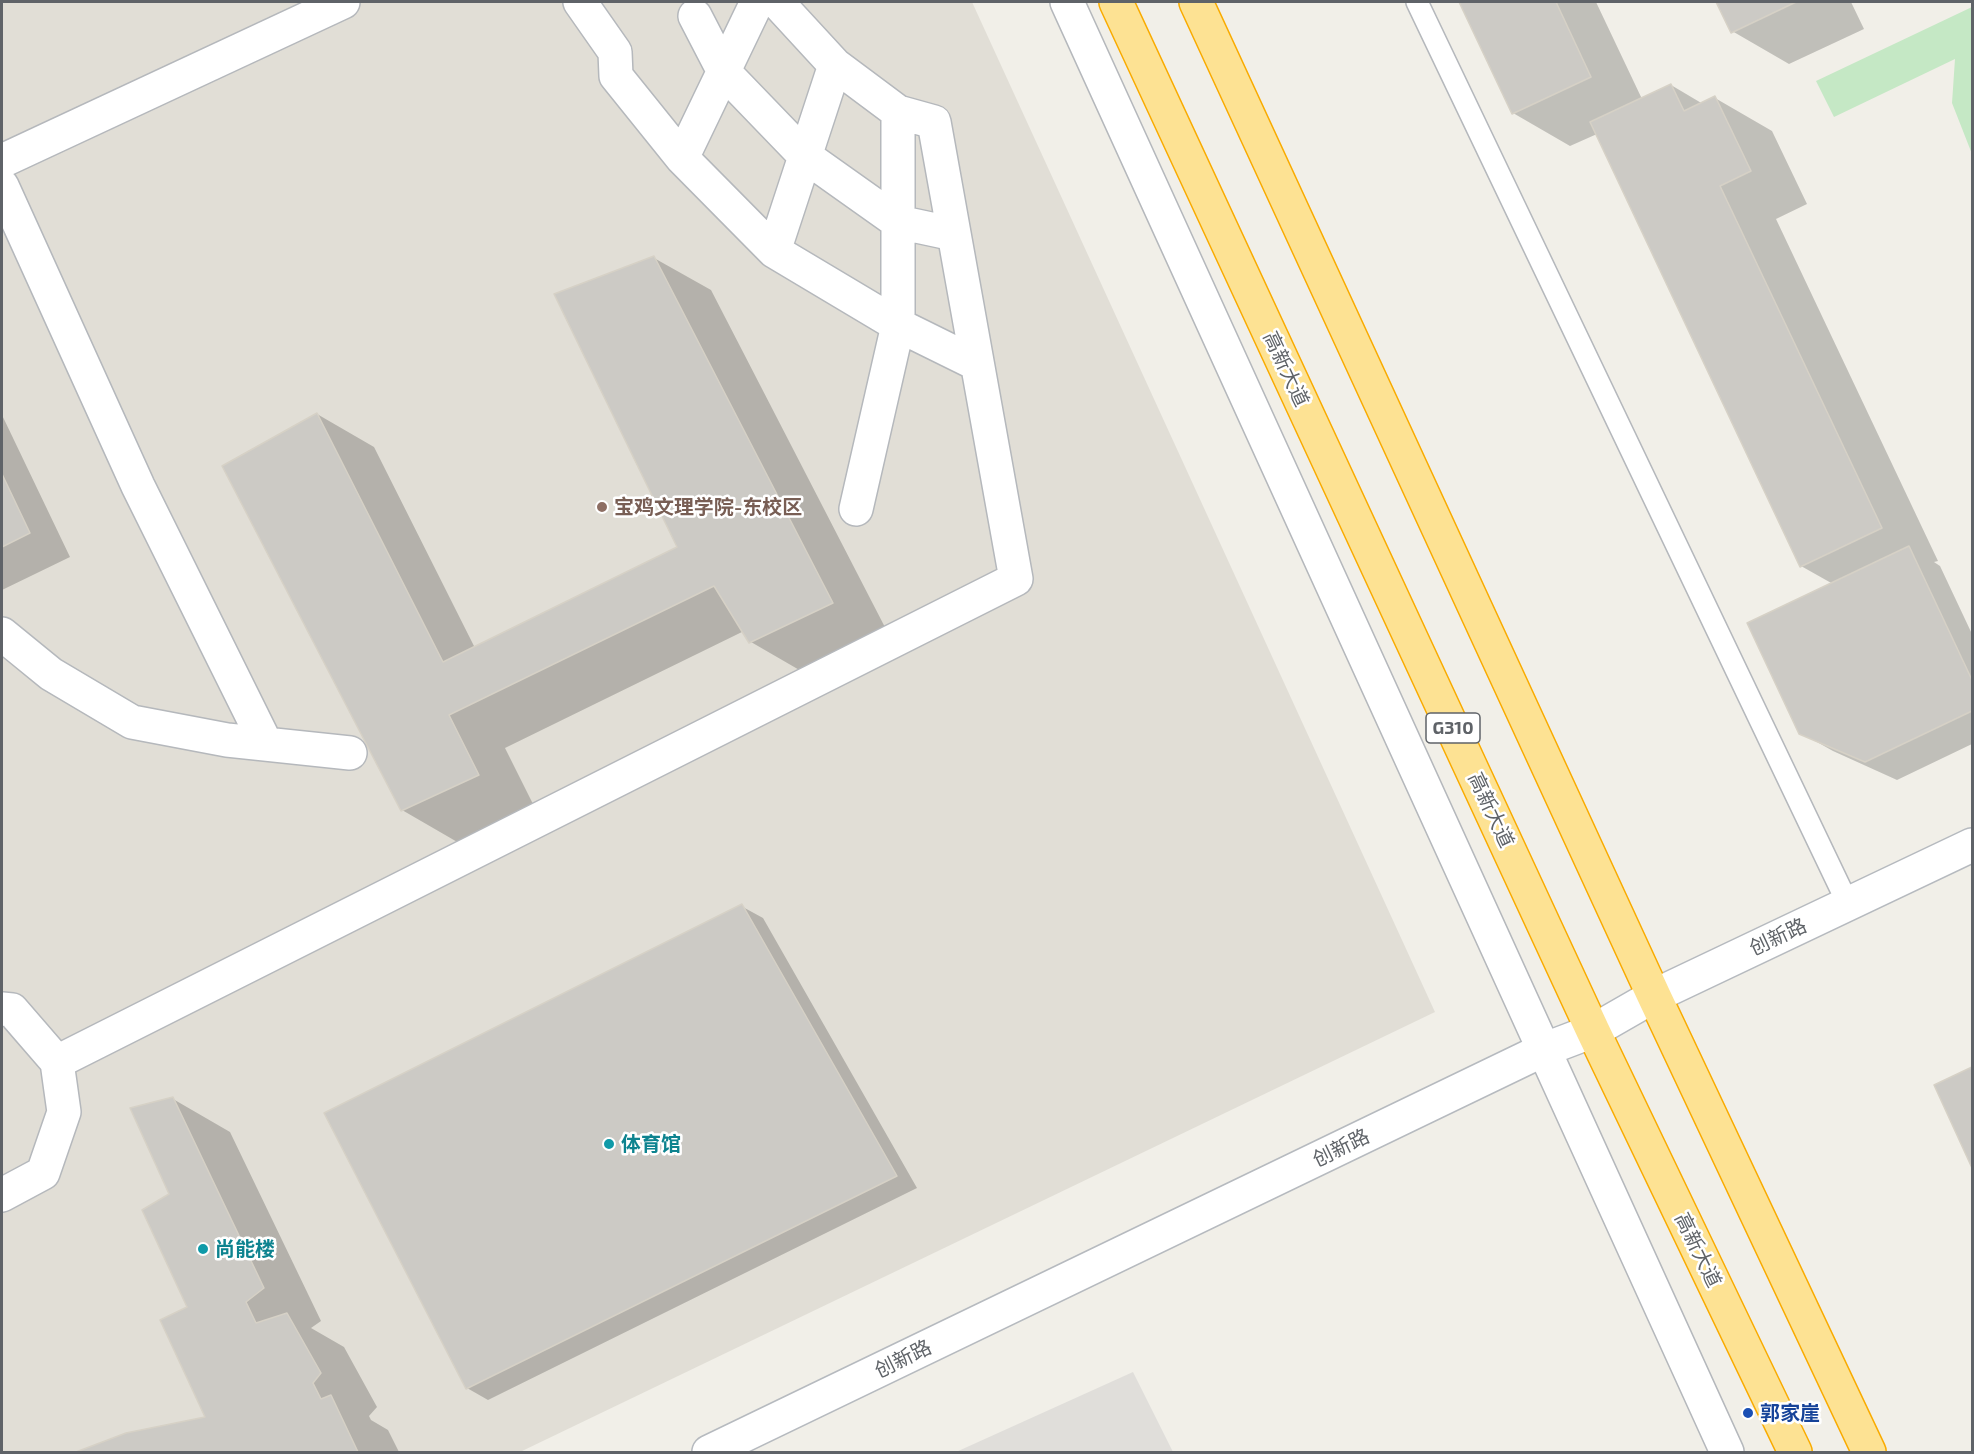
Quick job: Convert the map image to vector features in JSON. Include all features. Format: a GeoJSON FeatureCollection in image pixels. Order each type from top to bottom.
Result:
{"type":"FeatureCollection","features":[{"type":"Feature","properties":{"kind":"highway","name":"高新大道"},"geometry":{"type":"LineString","coordinates":[[1116,2],[1593,1031],[1795,1452]]}},
{"type":"Feature","properties":{"kind":"highway"},"geometry":{"type":"LineString","coordinates":[[1196,2],[1654,996],[1869,1452]]}},
{"type":"Feature","properties":{"kind":"street"},"geometry":{"type":"LineString","coordinates":[[2,161],[343,2]]}},
{"type":"Feature","properties":{"kind":"street"},"geometry":{"type":"LineString","coordinates":[[580,2],[615,52],[616,76],[682,158],[774,251],[898,325],[977,364]]}},
{"type":"Feature","properties":{"kind":"street"},"geometry":{"type":"LineString","coordinates":[[682,158],[757,2]]}},
{"type":"Feature","properties":{"kind":"street"},"geometry":{"type":"LineString","coordinates":[[57,1062],[1016,579],[934,122],[898,112],[835,65],[777,2]]}},
{"type":"Feature","properties":{"kind":"street"},"geometry":{"type":"LineString","coordinates":[[1066,2],[1727,1452]]}},
{"type":"Feature","properties":{"kind":"street"},"geometry":{"type":"LineString","coordinates":[[695,16],[724,72],[805,156],[898,222],[954,234]]}},
{"type":"Feature","properties":{"kind":"street"},"geometry":{"type":"LineString","coordinates":[[774,251],[835,65]]}},
{"type":"Feature","properties":{"kind":"street"},"geometry":{"type":"LineString","coordinates":[[856,509],[898,325],[898,112]]}},
{"type":"Feature","properties":{"kind":"street"},"geometry":{"type":"LineString","coordinates":[[2,186],[138,486],[266,744]]}},
{"type":"Feature","properties":{"kind":"street"},"geometry":{"type":"LineString","coordinates":[[2,634],[51,674],[132,722],[227,740],[350,753]]}},
{"type":"Feature","properties":{"kind":"street","name":"创新路"},"geometry":{"type":"LineString","coordinates":[[709,1452],[1544,1050],[1593,1031],[1654,996],[1972,845]]}},
{"type":"Feature","properties":{"kind":"street"},"geometry":{"type":"LineString","coordinates":[[2,1009],[12,1010],[57,1062],[64,1112],[43,1173],[2,1195]]}},
{"type":"Feature","properties":{"kind":"lane"},"geometry":{"type":"LineString","coordinates":[[1416,2],[1848,904]]}},
{"type":"Feature","properties":{"kind":"shaded area","name":"宝鸡文理学院-东校区"},"geometry":{"type":"Polygon","coordinates":[[[2,2],[972,2],[1435,1012],[520,1452],[2,1452],[2,2]]]}},
{"type":"Feature","properties":{"kind":"shaded area"},"geometry":{"type":"Polygon","coordinates":[[[1133,1372],[1173,1452],[956,1452],[1133,1372]]]}},
{"type":"Feature","properties":{"kind":"green space"},"geometry":{"type":"Polygon","coordinates":[[[1972,7],[1972,154],[1952,103],[1955,59],[1834,117],[1816,81],[1972,7]]]}},
{"type":"Feature","properties":{"kind":"building"},"geometry":{"type":"Polygon","coordinates":[[[1459,2],[1556,2],[1591,77],[1512,114],[1459,2]]]}},
{"type":"Feature","properties":{"kind":"building"},"geometry":{"type":"Polygon","coordinates":[[[1716,2],[1796,2],[1731,33],[1716,2]]]}},
{"type":"Feature","properties":{"kind":"building"},"geometry":{"type":"Polygon","coordinates":[[[1671,84],[1684,111],[1715,96],[1751,171],[1720,186],[1882,528],[1800,567],[1590,122],[1671,84]]]}},
{"type":"Feature","properties":{"kind":"building"},"geometry":{"type":"Polygon","coordinates":[[[654,256],[833,603],[749,643],[714,586],[449,715],[479,775],[401,811],[222,466],[317,413],[443,662],[677,547],[554,294],[654,256]]]}},
{"type":"Feature","properties":{"kind":"building"},"geometry":{"type":"Polygon","coordinates":[[[2,474],[30,533],[2,547],[2,474]]]}},
{"type":"Feature","properties":{"kind":"building"},"geometry":{"type":"Polygon","coordinates":[[[1909,546],[1972,680],[1972,711],[1865,762],[1799,734],[1747,623],[1909,546]]]}},
{"type":"Feature","properties":{"kind":"building","name":"体育馆"},"geometry":{"type":"Polygon","coordinates":[[[742,904],[897,1176],[466,1389],[324,1113],[742,904]]]}},
{"type":"Feature","properties":{"kind":"building"},"geometry":{"type":"Polygon","coordinates":[[[1972,1067],[1972,1168],[1934,1085],[1972,1067]]]}},
{"type":"Feature","properties":{"kind":"building","name":"尚能楼"},"geometry":{"type":"Polygon","coordinates":[[[173,1097],[264,1288],[246,1302],[256,1323],[287,1313],[321,1373],[313,1383],[321,1399],[331,1395],[358,1452],[76,1452],[126,1433],[205,1417],[160,1320],[187,1307],[142,1210],[169,1194],[130,1108],[173,1097]]]}},
{"type":"Feature","properties":{"kind":"place","name":"宝鸡文理学院-东校区"},"geometry":{"type":"Point","coordinates":[602,507]}},
{"type":"Feature","properties":{"kind":"place","name":"体育馆"},"geometry":{"type":"Point","coordinates":[609,1144]}},
{"type":"Feature","properties":{"kind":"place","name":"尚能楼"},"geometry":{"type":"Point","coordinates":[203,1249]}},
{"type":"Feature","properties":{"kind":"place","name":"郭家崖"},"geometry":{"type":"Point","coordinates":[1748,1413]}}]}
